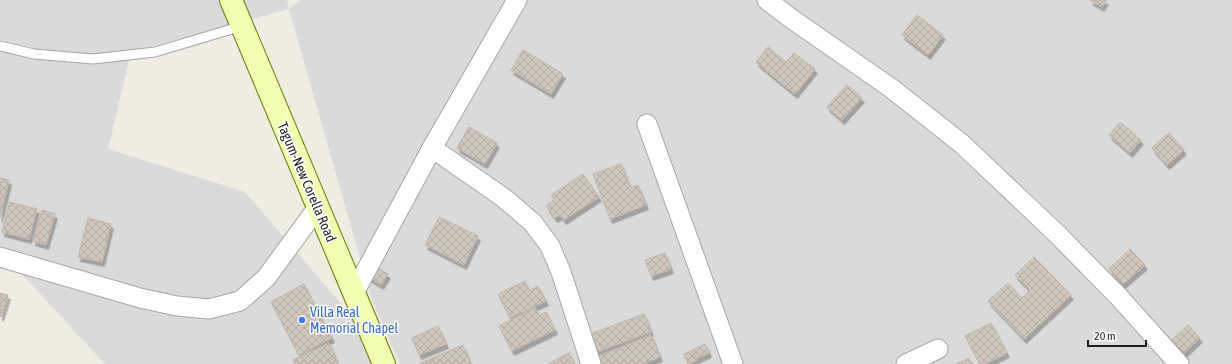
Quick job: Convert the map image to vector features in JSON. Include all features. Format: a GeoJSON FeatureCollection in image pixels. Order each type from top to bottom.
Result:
{"type":"FeatureCollection","features":[{"type":"Feature","properties":{"kind":"main road","name":"Tagum-New Corella Road"},"geometry":{"type":"LineString","coordinates":[[231,0],[384,364]]}},
{"type":"Feature","properties":{"kind":"street"},"geometry":{"type":"LineString","coordinates":[[354,293],[432,148],[517,0]]}},
{"type":"Feature","properties":{"kind":"street"},"geometry":{"type":"LineString","coordinates":[[767,0],[892,88],[962,144],[1056,233],[1119,297],[1179,364]]}},
{"type":"Feature","properties":{"kind":"street"},"geometry":{"type":"LineString","coordinates":[[647,124],[733,364]]}},
{"type":"Feature","properties":{"kind":"street"},"geometry":{"type":"LineString","coordinates":[[432,148],[504,198],[533,223],[550,246],[561,272],[591,364]]}},
{"type":"Feature","properties":{"kind":"street"},"geometry":{"type":"LineString","coordinates":[[0,257],[140,298],[177,306],[209,309],[240,301],[266,278],[318,207]]}},
{"type":"Feature","properties":{"kind":"street"},"geometry":{"type":"LineString","coordinates":[[906,364],[938,349]]}},
{"type":"Feature","properties":{"kind":"lane"},"geometry":{"type":"LineString","coordinates":[[0,46],[34,54],[93,59],[155,52],[242,26]]}},
{"type":"Feature","properties":{"kind":"shaded area"},"geometry":{"type":"Polygon","coordinates":[[[0,0],[287,0],[289,9],[131,52],[108,149],[245,192],[354,319],[376,364],[105,364],[17,269],[0,266],[0,0]]]}},
{"type":"Feature","properties":{"kind":"shaded area"},"geometry":{"type":"Polygon","coordinates":[[[301,0],[1232,0],[1232,364],[400,364],[372,300],[289,9],[301,0]]]}},
{"type":"Feature","properties":{"kind":"building"},"geometry":{"type":"Polygon","coordinates":[[[1090,0],[1106,0],[1102,7],[1090,0]]]}},
{"type":"Feature","properties":{"kind":"building"},"geometry":{"type":"Polygon","coordinates":[[[917,15],[943,35],[928,55],[902,35],[917,15]]]}},
{"type":"Feature","properties":{"kind":"building"},"geometry":{"type":"Polygon","coordinates":[[[768,47],[786,62],[774,77],[756,62],[768,47]]]}},
{"type":"Feature","properties":{"kind":"building"},"geometry":{"type":"Polygon","coordinates":[[[523,50],[563,74],[551,94],[511,70],[523,50]]]}},
{"type":"Feature","properties":{"kind":"building"},"geometry":{"type":"Polygon","coordinates":[[[794,53],[815,69],[795,94],[774,77],[794,53]]]}},
{"type":"Feature","properties":{"kind":"building"},"geometry":{"type":"Polygon","coordinates":[[[847,85],[862,98],[842,120],[827,107],[847,85]]]}},
{"type":"Feature","properties":{"kind":"building"},"geometry":{"type":"Polygon","coordinates":[[[1120,122],[1141,140],[1130,153],[1109,135],[1120,122]]]}},
{"type":"Feature","properties":{"kind":"building"},"geometry":{"type":"Polygon","coordinates":[[[469,127],[497,143],[485,164],[457,148],[469,127]]]}},
{"type":"Feature","properties":{"kind":"building"},"geometry":{"type":"Polygon","coordinates":[[[1169,133],[1184,150],[1167,165],[1152,148],[1169,133]]]}},
{"type":"Feature","properties":{"kind":"building"},"geometry":{"type":"Polygon","coordinates":[[[621,164],[630,188],[638,185],[646,205],[610,219],[593,174],[621,164]]]}},
{"type":"Feature","properties":{"kind":"building"},"geometry":{"type":"Polygon","coordinates":[[[583,174],[599,197],[564,220],[560,215],[555,218],[546,206],[554,200],[551,195],[583,174]]]}},
{"type":"Feature","properties":{"kind":"building"},"geometry":{"type":"Polygon","coordinates":[[[0,178],[9,180],[0,218],[0,178]]]}},
{"type":"Feature","properties":{"kind":"building"},"geometry":{"type":"Polygon","coordinates":[[[10,202],[37,209],[29,239],[2,232],[10,202]]]}},
{"type":"Feature","properties":{"kind":"building"},"geometry":{"type":"Polygon","coordinates":[[[42,210],[55,214],[46,245],[33,241],[42,210]]]}},
{"type":"Feature","properties":{"kind":"building"},"geometry":{"type":"Polygon","coordinates":[[[439,217],[478,236],[464,265],[425,245],[439,217]]]}},
{"type":"Feature","properties":{"kind":"building"},"geometry":{"type":"Polygon","coordinates":[[[88,218],[111,224],[102,262],[78,257],[88,218]]]}},
{"type":"Feature","properties":{"kind":"building"},"geometry":{"type":"Polygon","coordinates":[[[1130,249],[1145,265],[1123,284],[1109,269],[1130,249]]]}},
{"type":"Feature","properties":{"kind":"building"},"geometry":{"type":"Polygon","coordinates":[[[665,253],[671,269],[651,276],[645,260],[665,253]]]}},
{"type":"Feature","properties":{"kind":"building"},"geometry":{"type":"Polygon","coordinates":[[[1034,257],[1071,295],[1024,339],[988,301],[1008,283],[1022,298],[1030,290],[1015,275],[1034,257]]]}},
{"type":"Feature","properties":{"kind":"building"},"geometry":{"type":"Polygon","coordinates":[[[373,265],[388,274],[381,285],[366,276],[373,265]]]}},
{"type":"Feature","properties":{"kind":"building"},"geometry":{"type":"Polygon","coordinates":[[[525,281],[529,291],[538,286],[546,301],[510,318],[498,294],[525,281]]]}},
{"type":"Feature","properties":{"kind":"building","name":"Villa Real Memorial Chapel"},"geometry":{"type":"Polygon","coordinates":[[[304,284],[332,338],[299,355],[271,302],[304,284]]]}},
{"type":"Feature","properties":{"kind":"building"},"geometry":{"type":"Polygon","coordinates":[[[0,293],[8,295],[1,317],[0,316],[0,293]]]}},
{"type":"Feature","properties":{"kind":"building"},"geometry":{"type":"Polygon","coordinates":[[[535,308],[539,316],[546,312],[555,330],[512,351],[499,326],[535,308]]]}},
{"type":"Feature","properties":{"kind":"building"},"geometry":{"type":"Polygon","coordinates":[[[644,314],[651,332],[592,354],[585,336],[644,314]]]}},
{"type":"Feature","properties":{"kind":"building"},"geometry":{"type":"Polygon","coordinates":[[[991,323],[1007,353],[985,364],[980,364],[965,336],[991,323]]]}},
{"type":"Feature","properties":{"kind":"building"},"geometry":{"type":"Polygon","coordinates":[[[1188,325],[1200,338],[1184,353],[1172,340],[1188,325]]]}},
{"type":"Feature","properties":{"kind":"building"},"geometry":{"type":"Polygon","coordinates":[[[438,326],[446,344],[419,355],[412,338],[438,326]]]}},
{"type":"Feature","properties":{"kind":"building"},"geometry":{"type":"Polygon","coordinates":[[[651,335],[660,357],[642,364],[593,364],[591,359],[651,335]]]}},
{"type":"Feature","properties":{"kind":"building"},"geometry":{"type":"Polygon","coordinates":[[[329,343],[338,364],[295,364],[293,360],[329,343]]]}},
{"type":"Feature","properties":{"kind":"building"},"geometry":{"type":"Polygon","coordinates":[[[705,344],[709,353],[696,359],[692,350],[705,344]]]}},
{"type":"Feature","properties":{"kind":"building"},"geometry":{"type":"Polygon","coordinates":[[[463,345],[471,364],[421,364],[421,363],[463,345]]]}},
{"type":"Feature","properties":{"kind":"building"},"geometry":{"type":"Polygon","coordinates":[[[691,351],[696,361],[688,364],[684,354],[691,351]]]}},
{"type":"Feature","properties":{"kind":"building"},"geometry":{"type":"Polygon","coordinates":[[[569,353],[575,364],[548,364],[559,358],[569,353]]]}},
{"type":"Feature","properties":{"kind":"building"},"geometry":{"type":"Polygon","coordinates":[[[969,358],[973,364],[956,364],[969,358]]]}},
{"type":"Feature","properties":{"kind":"place","name":"Villa Real Memorial Chapel"},"geometry":{"type":"Point","coordinates":[302,320]}}]}
